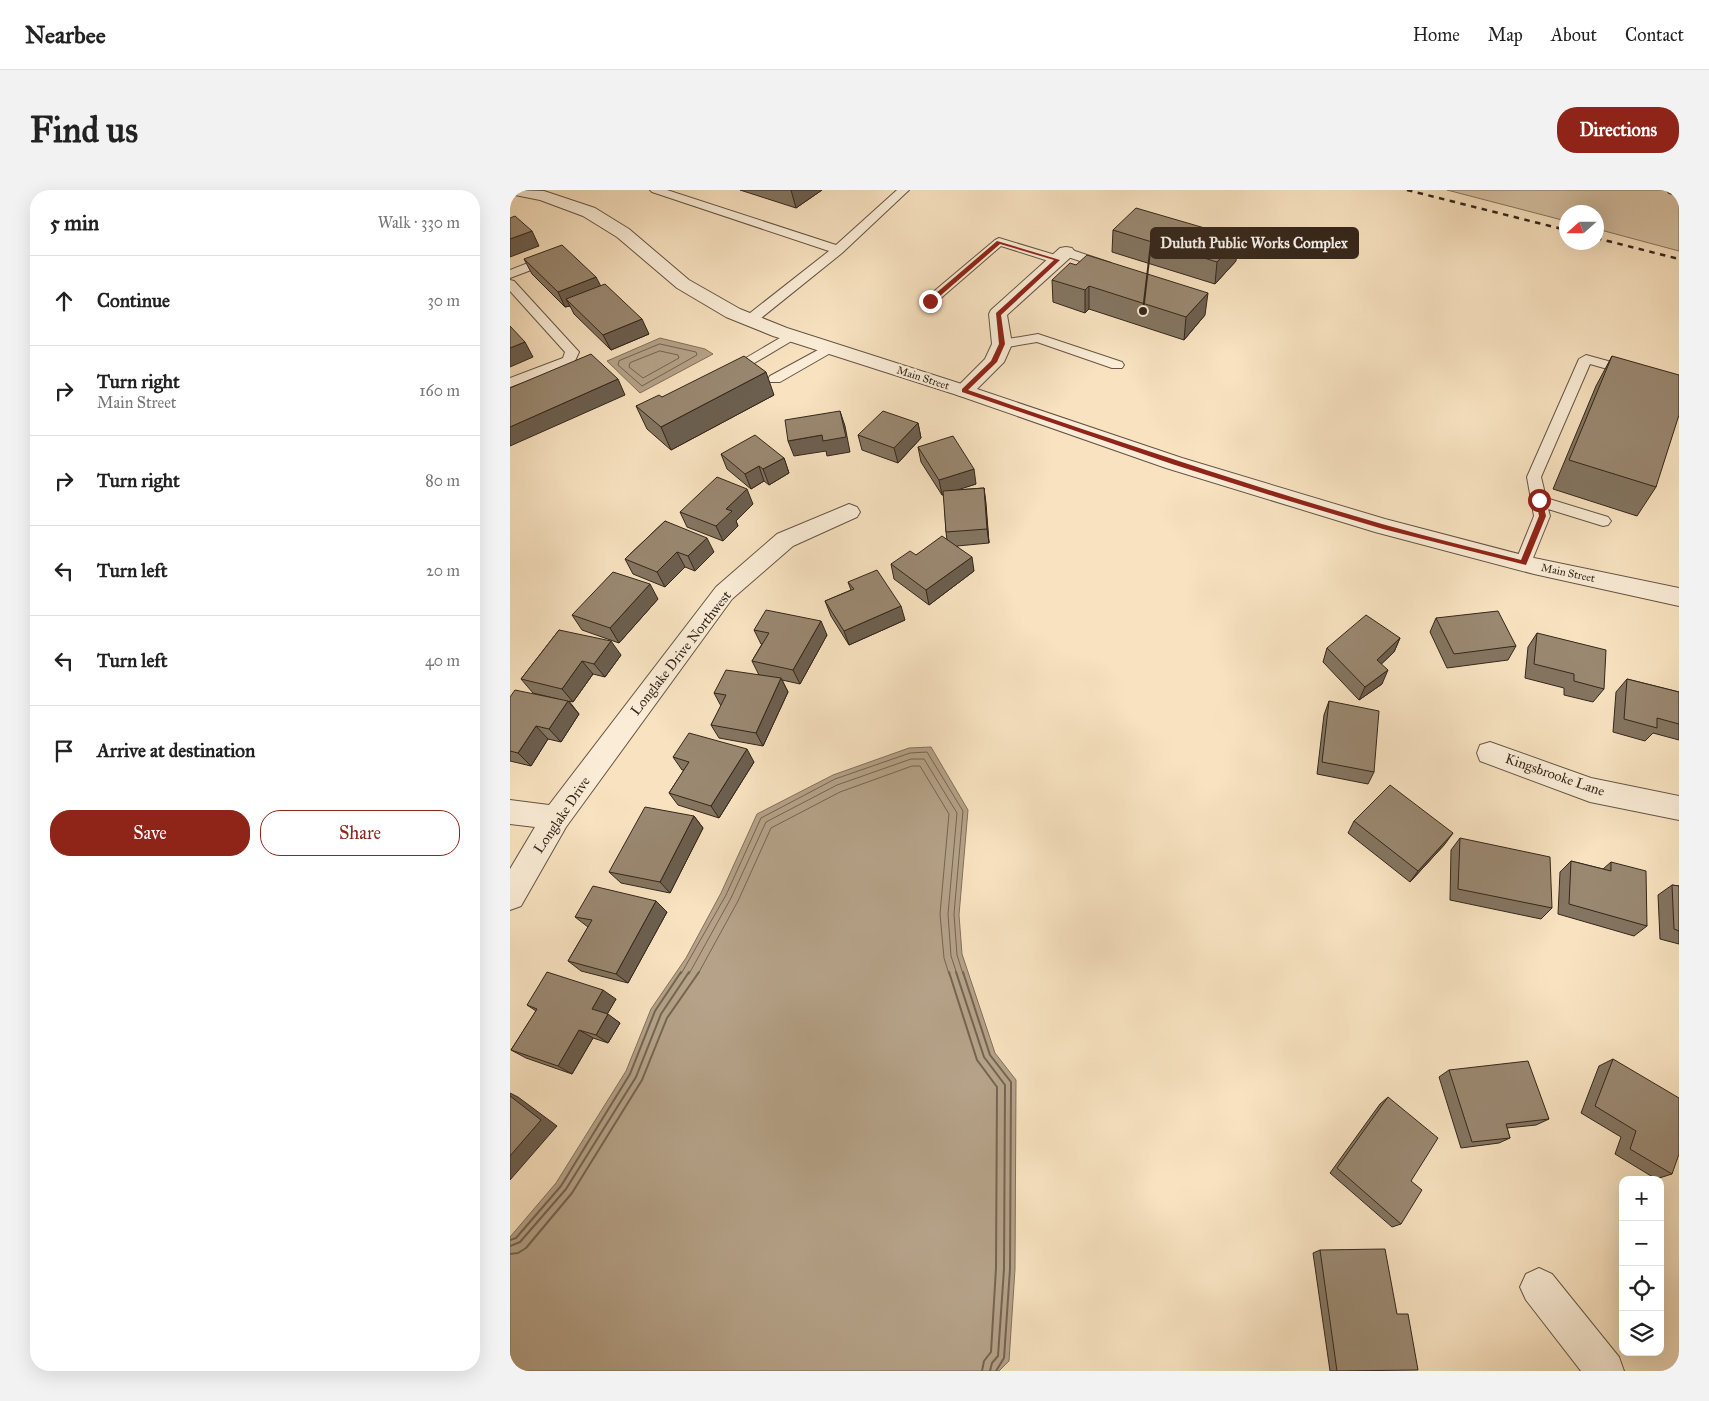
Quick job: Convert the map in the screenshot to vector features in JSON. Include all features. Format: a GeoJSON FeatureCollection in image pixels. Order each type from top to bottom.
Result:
{"type":"FeatureCollection","features":[{"type":"Feature","properties":{"kind":"main road"},"geometry":{"type":"LineString","coordinates":[[1675,190],[1679,191]]}},
{"type":"Feature","properties":{"kind":"street","name":"Main Street"},"geometry":{"type":"LineString","coordinates":[[512,190],[544,196],[589,212],[624,233],[683,284],[733,312],[790,336],[964,391],[1174,462],[1383,526],[1523,563],[1679,597]]}},
{"type":"Feature","properties":{"kind":"street"},"geometry":{"type":"LineString","coordinates":[[964,391],[994,362],[1002,344],[998,314],[1062,256]]}},
{"type":"Feature","properties":{"kind":"street","name":"Longlake Drive Northwest"},"geometry":{"type":"LineString","coordinates":[[599,760],[724,593],[785,540],[850,512]]}},
{"type":"Feature","properties":{"kind":"street","name":"Kingsbrooke Lane"},"geometry":{"type":"LineString","coordinates":[[1490,753],[1590,790],[1679,808]]}},
{"type":"Feature","properties":{"kind":"street","name":"Longlake Drive"},"geometry":{"type":"LineString","coordinates":[[510,896],[556,818],[599,760]]}},
{"type":"Feature","properties":{"kind":"street"},"geometry":{"type":"LineString","coordinates":[[510,812],[556,818]]}},
{"type":"Feature","properties":{"kind":"street"},"geometry":{"type":"LineString","coordinates":[[1539,1288],[1605,1371]]}},
{"type":"Feature","properties":{"kind":"lane"},"geometry":{"type":"LineString","coordinates":[[656,190],[838,250]]}},
{"type":"Feature","properties":{"kind":"lane"},"geometry":{"type":"LineString","coordinates":[[750,320],[838,250],[903,190]]}},
{"type":"Feature","properties":{"kind":"lane"},"geometry":{"type":"LineString","coordinates":[[930,301],[999,242],[1122,270]]}},
{"type":"Feature","properties":{"kind":"lane"},"geometry":{"type":"LineString","coordinates":[[510,274],[559,255]]}},
{"type":"Feature","properties":{"kind":"lane"},"geometry":{"type":"LineString","coordinates":[[510,284],[572,352],[569,360],[510,383]]}},
{"type":"Feature","properties":{"kind":"lane"},"geometry":{"type":"LineString","coordinates":[[721,377],[790,336]]}},
{"type":"Feature","properties":{"kind":"lane"},"geometry":{"type":"LineString","coordinates":[[1002,344],[1038,338],[1116,365]]}},
{"type":"Feature","properties":{"kind":"lane"},"geometry":{"type":"LineString","coordinates":[[775,379],[830,348]]}},
{"type":"Feature","properties":{"kind":"lane"},"geometry":{"type":"LineString","coordinates":[[1523,563],[1542,516],[1534,476],[1586,359],[1648,377]]}},
{"type":"Feature","properties":{"kind":"lane"},"geometry":{"type":"LineString","coordinates":[[1539,500],[1603,521]]}},
{"type":"Feature","properties":{"kind":"shaded area"},"geometry":{"type":"Polygon","coordinates":[[[1447,190],[1679,190],[1679,251],[1604,231],[1604,205],[1559,205],[1559,219],[1447,190]]]}},
{"type":"Feature","properties":{"kind":"water"},"geometry":{"type":"Polygon","coordinates":[[[660,338],[705,349],[713,354],[640,393],[607,361],[660,338]]]}},
{"type":"Feature","properties":{"kind":"water"},"geometry":{"type":"Polygon","coordinates":[[[931,747],[968,810],[959,915],[962,954],[995,1053],[1016,1080],[1015,1269],[1009,1361],[999,1371],[510,1371],[510,1237],[556,1183],[626,1071],[651,1009],[686,958],[721,893],[757,814],[833,775],[909,748],[931,747]]]}},
{"type":"Feature","properties":{"kind":"building"},"geometry":{"type":"Polygon","coordinates":[[[1136,208],[1239,238],[1217,262],[1113,230],[1136,208]]]}},
{"type":"Feature","properties":{"kind":"building"},"geometry":{"type":"Polygon","coordinates":[[[515,216],[532,231],[510,239],[510,218],[515,216]]]}},
{"type":"Feature","properties":{"kind":"building"},"geometry":{"type":"Polygon","coordinates":[[[562,245],[596,277],[558,292],[524,259],[562,245]]]}},
{"type":"Feature","properties":{"kind":"building"},"geometry":{"type":"Polygon","coordinates":[[[1087,255],[1208,293],[1186,317],[1089,286],[1085,290],[1052,280],[1070,263],[1076,265],[1087,255]]]}},
{"type":"Feature","properties":{"kind":"building"},"geometry":{"type":"Polygon","coordinates":[[[605,284],[642,319],[603,335],[566,299],[605,284]]]}},
{"type":"Feature","properties":{"kind":"building"},"geometry":{"type":"Polygon","coordinates":[[[510,326],[525,342],[510,348],[510,326]]]}},
{"type":"Feature","properties":{"kind":"building"},"geometry":{"type":"Polygon","coordinates":[[[591,354],[618,379],[510,427],[510,388],[591,354]]]}},
{"type":"Feature","properties":{"kind":"building"},"geometry":{"type":"Polygon","coordinates":[[[744,356],[766,372],[661,427],[636,406],[659,395],[662,397],[744,356]]]}},
{"type":"Feature","properties":{"kind":"building"},"geometry":{"type":"Polygon","coordinates":[[[1612,356],[1679,375],[1679,415],[1656,487],[1569,460],[1612,356]]]}},
{"type":"Feature","properties":{"kind":"building"},"geometry":{"type":"Polygon","coordinates":[[[840,411],[846,437],[823,441],[822,435],[788,441],[785,420],[840,411]]]}},
{"type":"Feature","properties":{"kind":"building"},"geometry":{"type":"Polygon","coordinates":[[[883,411],[918,423],[894,448],[858,435],[883,411]]]}},
{"type":"Feature","properties":{"kind":"building"},"geometry":{"type":"Polygon","coordinates":[[[755,435],[784,458],[763,469],[759,466],[745,474],[721,454],[755,435]]]}},
{"type":"Feature","properties":{"kind":"building"},"geometry":{"type":"Polygon","coordinates":[[[953,436],[974,469],[939,480],[918,447],[953,436]]]}},
{"type":"Feature","properties":{"kind":"building"},"geometry":{"type":"Polygon","coordinates":[[[717,477],[747,489],[726,509],[732,511],[716,526],[680,512],[717,477]]]}},
{"type":"Feature","properties":{"kind":"building"},"geometry":{"type":"Polygon","coordinates":[[[984,488],[987,529],[946,532],[943,491],[984,488]]]}},
{"type":"Feature","properties":{"kind":"building"},"geometry":{"type":"Polygon","coordinates":[[[665,521],[707,538],[688,556],[677,552],[657,572],[625,559],[665,521]]]}},
{"type":"Feature","properties":{"kind":"building"},"geometry":{"type":"Polygon","coordinates":[[[942,536],[972,557],[926,590],[891,564],[910,551],[916,555],[942,536]]]}},
{"type":"Feature","properties":{"kind":"building"},"geometry":{"type":"Polygon","coordinates":[[[877,570],[901,606],[844,631],[825,601],[854,589],[848,582],[877,570]]]}},
{"type":"Feature","properties":{"kind":"building"},"geometry":{"type":"Polygon","coordinates":[[[613,572],[650,584],[610,628],[572,615],[613,572]]]}},
{"type":"Feature","properties":{"kind":"building"},"geometry":{"type":"Polygon","coordinates":[[[766,610],[821,621],[793,670],[752,661],[769,633],[754,630],[766,610]]]}},
{"type":"Feature","properties":{"kind":"building"},"geometry":{"type":"Polygon","coordinates":[[[1498,611],[1516,646],[1454,654],[1436,618],[1498,611]]]}},
{"type":"Feature","properties":{"kind":"building"},"geometry":{"type":"Polygon","coordinates":[[[1366,615],[1400,638],[1377,660],[1388,670],[1365,687],[1327,648],[1366,615]]]}},
{"type":"Feature","properties":{"kind":"building"},"geometry":{"type":"Polygon","coordinates":[[[559,630],[611,641],[594,664],[582,661],[562,689],[521,679],[559,630]]]}},
{"type":"Feature","properties":{"kind":"building"},"geometry":{"type":"Polygon","coordinates":[[[1537,633],[1606,650],[1604,689],[1574,681],[1574,674],[1534,664],[1537,633]]]}},
{"type":"Feature","properties":{"kind":"building"},"geometry":{"type":"Polygon","coordinates":[[[726,670],[781,678],[756,733],[711,725],[726,695],[714,693],[726,670]]]}},
{"type":"Feature","properties":{"kind":"building"},"geometry":{"type":"Polygon","coordinates":[[[1627,679],[1679,692],[1679,724],[1657,718],[1657,728],[1624,719],[1627,679]]]}},
{"type":"Feature","properties":{"kind":"building"},"geometry":{"type":"Polygon","coordinates":[[[515,690],[568,701],[549,729],[536,726],[518,753],[510,751],[510,697],[515,690]]]}},
{"type":"Feature","properties":{"kind":"building"},"geometry":{"type":"Polygon","coordinates":[[[1329,701],[1379,711],[1374,772],[1322,762],[1329,701]]]}},
{"type":"Feature","properties":{"kind":"building"},"geometry":{"type":"Polygon","coordinates":[[[689,733],[747,749],[711,806],[669,793],[689,762],[673,757],[689,733]]]}},
{"type":"Feature","properties":{"kind":"building"},"geometry":{"type":"Polygon","coordinates":[[[1390,785],[1453,833],[1418,871],[1354,821],[1390,785]]]}},
{"type":"Feature","properties":{"kind":"building"},"geometry":{"type":"Polygon","coordinates":[[[645,807],[694,816],[660,882],[609,872],[645,807]]]}},
{"type":"Feature","properties":{"kind":"building"},"geometry":{"type":"Polygon","coordinates":[[[1460,838],[1550,857],[1552,908],[1458,889],[1460,838]]]}},
{"type":"Feature","properties":{"kind":"building"},"geometry":{"type":"Polygon","coordinates":[[[1571,861],[1611,871],[1611,862],[1646,871],[1647,926],[1569,904],[1571,861]]]}},
{"type":"Feature","properties":{"kind":"building"},"geometry":{"type":"Polygon","coordinates":[[[1672,885],[1679,886],[1679,931],[1674,929],[1672,885]]]}},
{"type":"Feature","properties":{"kind":"building"},"geometry":{"type":"Polygon","coordinates":[[[593,886],[656,901],[616,974],[568,961],[592,920],[575,917],[593,886]]]}},
{"type":"Feature","properties":{"kind":"building"},"geometry":{"type":"Polygon","coordinates":[[[547,972],[603,990],[592,1009],[608,1014],[596,1035],[579,1030],[558,1066],[511,1050],[537,1009],[527,1005],[547,972]]]}},
{"type":"Feature","properties":{"kind":"building"},"geometry":{"type":"Polygon","coordinates":[[[1613,1059],[1679,1098],[1679,1154],[1672,1174],[1630,1149],[1636,1131],[1595,1106],[1613,1059]]]}},
{"type":"Feature","properties":{"kind":"building"},"geometry":{"type":"Polygon","coordinates":[[[1528,1061],[1549,1119],[1506,1124],[1510,1138],[1472,1142],[1449,1070],[1528,1061]]]}},
{"type":"Feature","properties":{"kind":"building"},"geometry":{"type":"Polygon","coordinates":[[[510,1096],[541,1120],[510,1156],[510,1096]]]}},
{"type":"Feature","properties":{"kind":"building"},"geometry":{"type":"Polygon","coordinates":[[[1388,1097],[1438,1138],[1411,1181],[1422,1190],[1401,1224],[1337,1168],[1388,1097]]]}},
{"type":"Feature","properties":{"kind":"building"},"geometry":{"type":"Polygon","coordinates":[[[1385,1249],[1397,1314],[1408,1314],[1418,1370],[1337,1371],[1320,1250],[1385,1249]]]}},
{"type":"Feature","properties":{"kind":"railway"},"geometry":{"type":"LineString","coordinates":[[1407,190],[1559,228]]}},
{"type":"Feature","properties":{"kind":"railway"},"geometry":{"type":"LineString","coordinates":[[1604,240],[1679,259]]}},
{"type":"Feature","properties":{"kind":"place","name":"Duluth Public Works Complex"},"geometry":{"type":"Point","coordinates":[1143,311]}},
{"type":"Feature","properties":{"kind":"route"},"geometry":{"type":"LineString","coordinates":[[930,301],[999,242],[1058,260],[998,314],[1002,344],[994,362],[964,391],[1278,495],[1383,526],[1523,563],[1542,516],[1539,500]]}}]}
